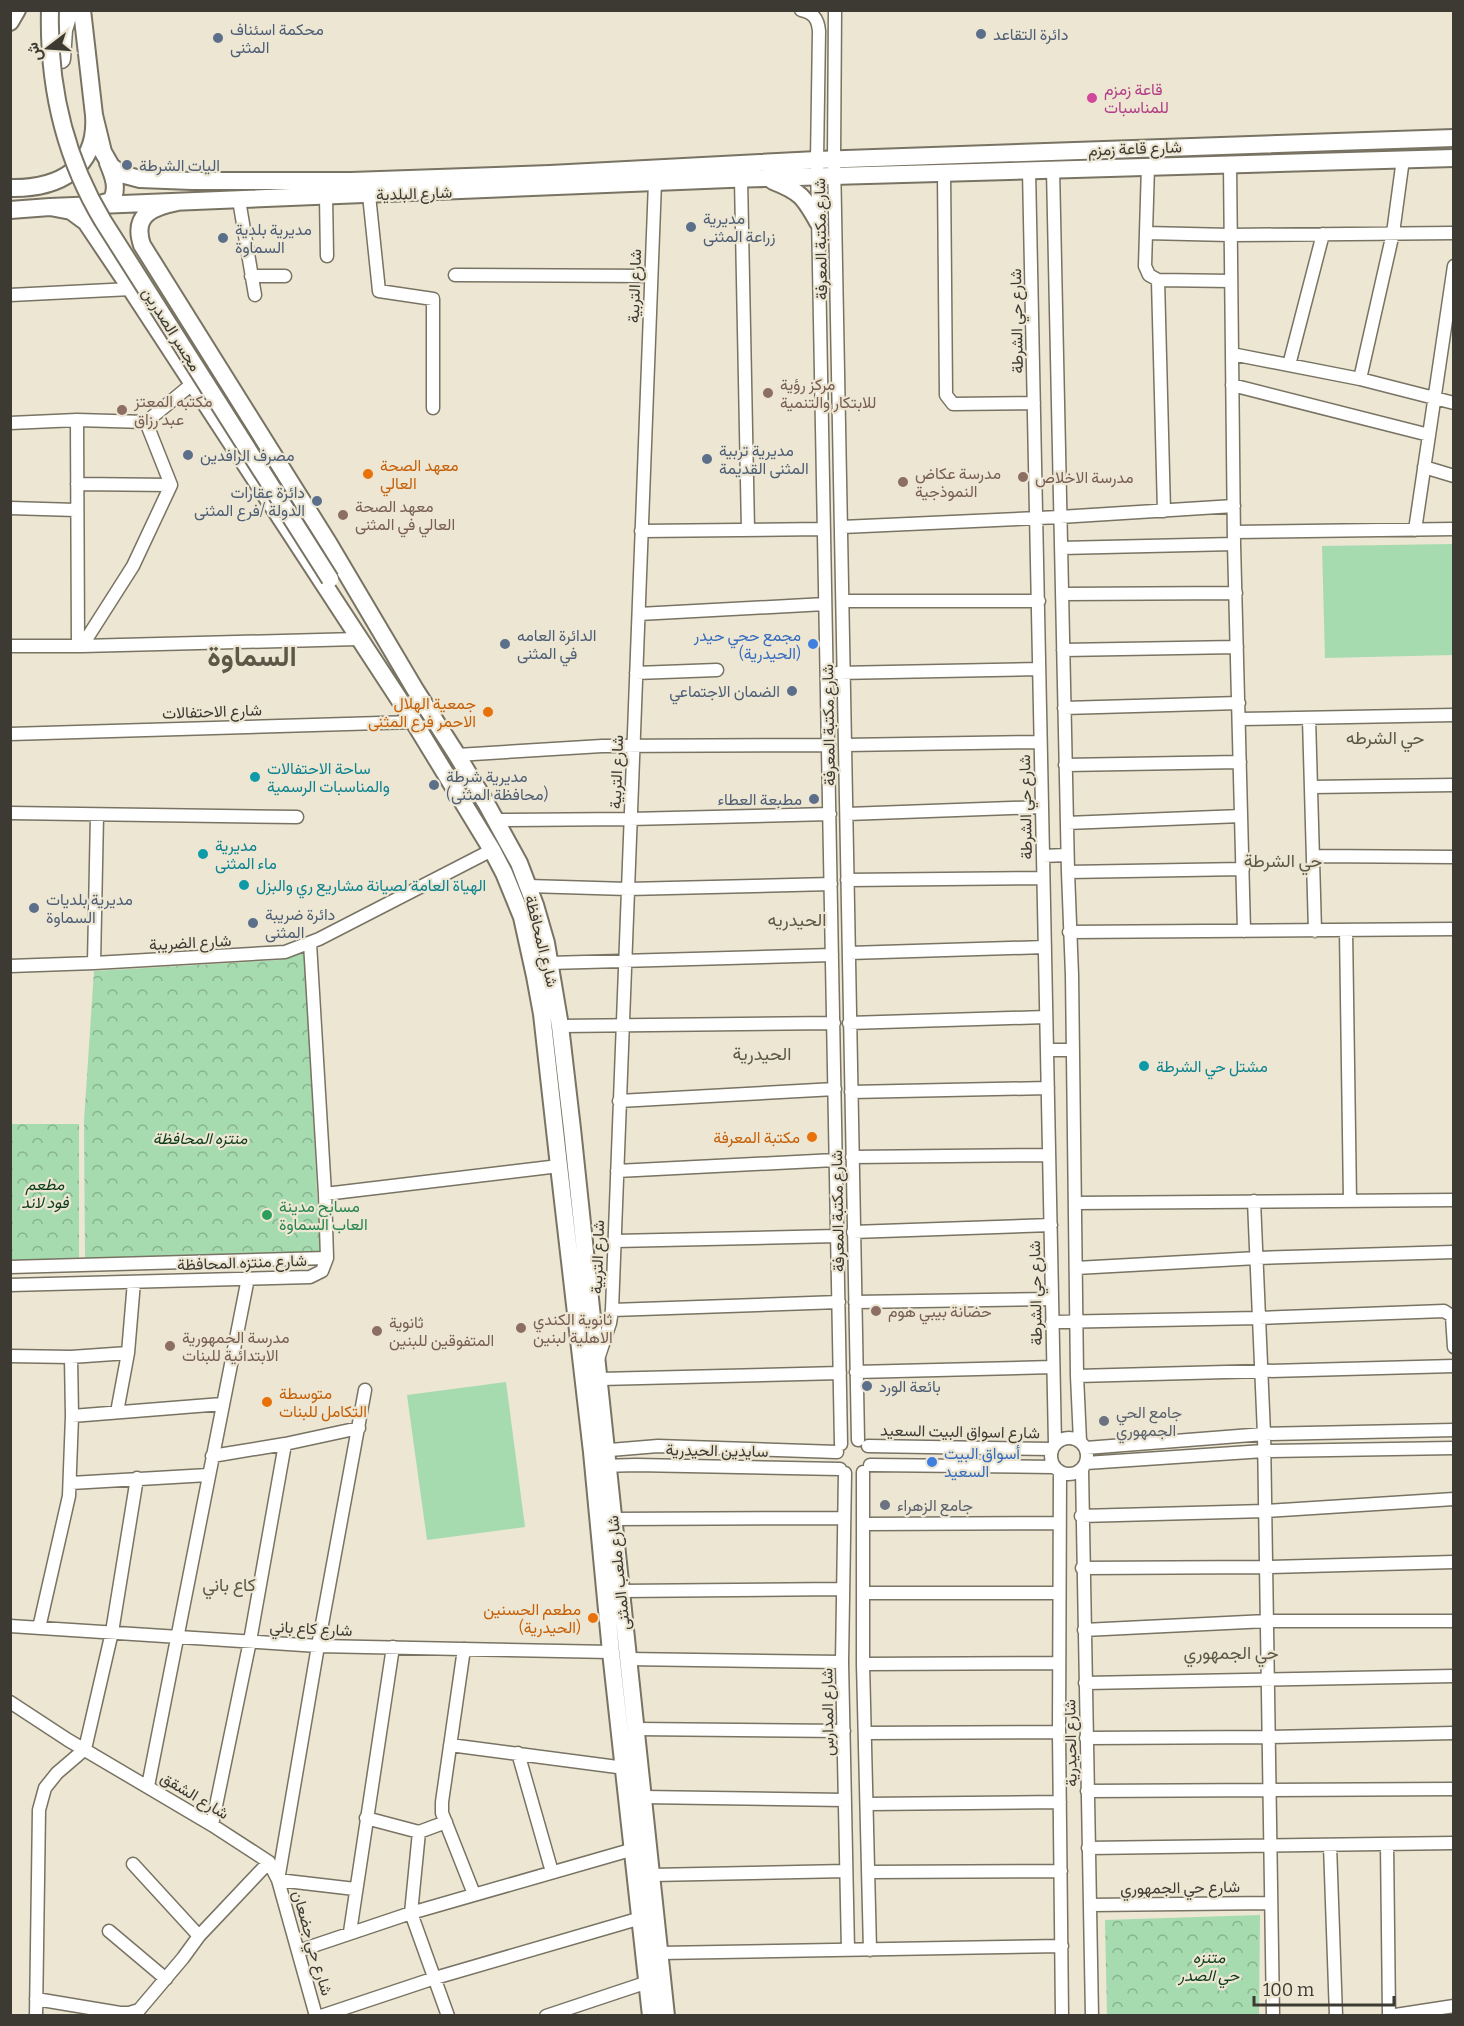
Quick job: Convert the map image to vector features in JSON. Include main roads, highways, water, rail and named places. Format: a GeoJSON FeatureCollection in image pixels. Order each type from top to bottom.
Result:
{"type":"FeatureCollection","features":[{"type":"Feature","properties":{"kind":"highway"},"geometry":{"type":"LineString","coordinates":[[61,59],[63,30],[69,10]]}},
{"type":"Feature","properties":{"kind":"main road"},"geometry":{"type":"LineString","coordinates":[[10,22],[17,10]]}},
{"type":"Feature","properties":{"kind":"main road","name":"مجسر الصدرين"},"geometry":{"type":"LineString","coordinates":[[50,10],[50,62],[57,107],[84,187],[333,576],[370,616]]}},
{"type":"Feature","properties":{"kind":"main road","name":"مجسر الصدرين"},"geometry":{"type":"LineString","coordinates":[[60,10],[61,59],[66,98],[74,131],[94,186],[333,576],[355,633]]}},
{"type":"Feature","properties":{"kind":"main road"},"geometry":{"type":"LineString","coordinates":[[10,188],[44,185],[60,179],[72,172],[93,144],[94,115],[83,16]]}},
{"type":"Feature","properties":{"kind":"main road"},"geometry":{"type":"LineString","coordinates":[[94,115],[98,138],[114,179],[115,193],[111,201],[96,205]]}},
{"type":"Feature","properties":{"kind":"main road","name":"شارع قاعة زمزم"},"geometry":{"type":"LineString","coordinates":[[817,168],[985,154],[1454,138]]}},
{"type":"Feature","properties":{"kind":"main road"},"geometry":{"type":"LineString","coordinates":[[1299,143],[1300,162]]}},
{"type":"Feature","properties":{"kind":"main road"},"geometry":{"type":"LineString","coordinates":[[985,154],[986,171]]}},
{"type":"Feature","properties":{"kind":"main road","name":"شارع قاعة زمزم"},"geometry":{"type":"LineString","coordinates":[[835,167],[944,173],[1454,158]]}},
{"type":"Feature","properties":{"kind":"main road","name":"شارع البلدية"},"geometry":{"type":"LineString","coordinates":[[107,159],[121,174],[140,179],[263,181],[615,177],[655,182],[767,178],[817,168]]}},
{"type":"Feature","properties":{"kind":"main road","name":"شارع البلدية"},"geometry":{"type":"LineString","coordinates":[[10,210],[369,195],[615,177],[817,168]]}},
{"type":"Feature","properties":{"kind":"main road"},"geometry":{"type":"LineString","coordinates":[[767,178],[792,189],[806,199],[818,222]]}},
{"type":"Feature","properties":{"kind":"main road"},"geometry":{"type":"LineString","coordinates":[[172,202],[157,201],[154,197],[165,191],[227,188],[263,181]]}},
{"type":"Feature","properties":{"kind":"main road"},"geometry":{"type":"LineString","coordinates":[[172,202],[152,210],[142,218],[138,227],[142,245],[329,544],[370,616]]}},
{"type":"Feature","properties":{"kind":"main road"},"geometry":{"type":"LineString","coordinates":[[50,207],[71,211],[86,222],[355,633]]}},
{"type":"Feature","properties":{"kind":"main road","name":"شارع المحافظة"},"geometry":{"type":"LineString","coordinates":[[370,616],[458,755],[495,820],[528,886],[541,924],[560,1026],[564,1130]]}},
{"type":"Feature","properties":{"kind":"main road","name":"شارع المحافظة"},"geometry":{"type":"LineString","coordinates":[[355,633],[414,722],[492,850],[514,894],[529,944],[564,1130]]}},
{"type":"Feature","properties":{"kind":"main road","name":"شارع ملعب المثنى"},"geometry":{"type":"LineString","coordinates":[[564,1130],[558,1166],[600,1459],[613,1519],[635,1729],[629,1761],[642,1797],[666,2016]]}},
{"type":"Feature","properties":{"kind":"main road","name":"شارع ملعب المثنى"},"geometry":{"type":"LineString","coordinates":[[564,1130],[600,1379],[600,1459],[611,1652],[629,1761],[634,1849],[651,2016]]}},
{"type":"Feature","properties":{"kind":"place","name":"دائرة التقاعد"},"geometry":{"type":"Point","coordinates":[981,34]}},
{"type":"Feature","properties":{"kind":"place","name":"محكمة اسئناف المثنى"},"geometry":{"type":"Point","coordinates":[218,38]}},
{"type":"Feature","properties":{"kind":"place","name":"قاعة زمزم للمناسبات"},"geometry":{"type":"Point","coordinates":[1092,98]}},
{"type":"Feature","properties":{"kind":"place","name":"اليات الشرطة"},"geometry":{"type":"Point","coordinates":[127,165]}},
{"type":"Feature","properties":{"kind":"place","name":"مديرية زراعة المثنى"},"geometry":{"type":"Point","coordinates":[691,227]}},
{"type":"Feature","properties":{"kind":"place","name":"مديرية بلدية السماوة"},"geometry":{"type":"Point","coordinates":[223,238]}},
{"type":"Feature","properties":{"kind":"place","name":"مركز رؤية للابتكار والتنمية"},"geometry":{"type":"Point","coordinates":[768,393]}},
{"type":"Feature","properties":{"kind":"place","name":"مكتبه المعتز عبد رزاق"},"geometry":{"type":"Point","coordinates":[122,410]}},
{"type":"Feature","properties":{"kind":"place","name":"مصرف الرافدين"},"geometry":{"type":"Point","coordinates":[188,455]}},
{"type":"Feature","properties":{"kind":"place","name":"مديرية تربية المثنى القديمة"},"geometry":{"type":"Point","coordinates":[707,459]}},
{"type":"Feature","properties":{"kind":"place","name":"معهد الصحة العالي"},"geometry":{"type":"Point","coordinates":[368,474]}},
{"type":"Feature","properties":{"kind":"place","name":"مدرسة الاخلاص"},"geometry":{"type":"Point","coordinates":[1023,477]}},
{"type":"Feature","properties":{"kind":"place","name":"مدرسة عكاض النموذجية"},"geometry":{"type":"Point","coordinates":[903,482]}},
{"type":"Feature","properties":{"kind":"place","name":"دائرة عقارات الدولة /فرع المثنى"},"geometry":{"type":"Point","coordinates":[317,501]}},
{"type":"Feature","properties":{"kind":"place","name":"معهد الصحة العالي في المثنى"},"geometry":{"type":"Point","coordinates":[343,515]}},
{"type":"Feature","properties":{"kind":"place","name":"الدائرة العامه في المثنى"},"geometry":{"type":"Point","coordinates":[505,644]}},
{"type":"Feature","properties":{"kind":"place","name":"مجمع حجي حيدر (الحيدرية)"},"geometry":{"type":"Point","coordinates":[813,644]}},
{"type":"Feature","properties":{"kind":"place","name":"الضمان الاجتماعي"},"geometry":{"type":"Point","coordinates":[792,691]}},
{"type":"Feature","properties":{"kind":"place","name":"جمعية الهلال الاحمر فرع المثنى"},"geometry":{"type":"Point","coordinates":[488,712]}},
{"type":"Feature","properties":{"kind":"place","name":"ساحة الاحتفالات والمناسبات الرسمية"},"geometry":{"type":"Point","coordinates":[255,777]}},
{"type":"Feature","properties":{"kind":"place","name":"مديرية شرطة (محافظة المثنى)"},"geometry":{"type":"Point","coordinates":[434,785]}},
{"type":"Feature","properties":{"kind":"place","name":"مطبعة العطاء"},"geometry":{"type":"Point","coordinates":[814,799]}},
{"type":"Feature","properties":{"kind":"place","name":"مديرية ماء المثنى"},"geometry":{"type":"Point","coordinates":[203,854]}},
{"type":"Feature","properties":{"kind":"place","name":"الهياة العامة لصيانة مشاريع ري والبزل"},"geometry":{"type":"Point","coordinates":[244,885]}},
{"type":"Feature","properties":{"kind":"place","name":"مديرية بلديات السماوة"},"geometry":{"type":"Point","coordinates":[34,908]}},
{"type":"Feature","properties":{"kind":"place","name":"دائرة ضريبة المثنى"},"geometry":{"type":"Point","coordinates":[253,923]}},
{"type":"Feature","properties":{"kind":"place","name":"مشتل حي الشرطة"},"geometry":{"type":"Point","coordinates":[1144,1066]}},
{"type":"Feature","properties":{"kind":"place","name":"مكتبة المعرفة"},"geometry":{"type":"Point","coordinates":[812,1137]}},
{"type":"Feature","properties":{"kind":"place","name":"مسابح مدينة العاب السماوة"},"geometry":{"type":"Point","coordinates":[267,1215]}},
{"type":"Feature","properties":{"kind":"place","name":"حضانة بيبي هوم"},"geometry":{"type":"Point","coordinates":[876,1311]}},
{"type":"Feature","properties":{"kind":"place","name":"ثانوية الكندي الاهلية لبنين"},"geometry":{"type":"Point","coordinates":[521,1328]}},
{"type":"Feature","properties":{"kind":"place","name":"ثانوية المتفوقين للبنين"},"geometry":{"type":"Point","coordinates":[377,1331]}},
{"type":"Feature","properties":{"kind":"place","name":"مدرسة الحمهورية الابتدائية للبنات"},"geometry":{"type":"Point","coordinates":[170,1346]}},
{"type":"Feature","properties":{"kind":"place","name":"بائعة الورد"},"geometry":{"type":"Point","coordinates":[867,1386]}},
{"type":"Feature","properties":{"kind":"place","name":"متوسطة التكامل للبنات"},"geometry":{"type":"Point","coordinates":[267,1402]}},
{"type":"Feature","properties":{"kind":"place","name":"جامع الحي الجمهوري"},"geometry":{"type":"Point","coordinates":[1104,1421]}},
{"type":"Feature","properties":{"kind":"place","name":"أسواق البيت السعيد"},"geometry":{"type":"Point","coordinates":[932,1462]}},
{"type":"Feature","properties":{"kind":"place","name":"جامع الزهراء"},"geometry":{"type":"Point","coordinates":[885,1505]}},
{"type":"Feature","properties":{"kind":"place","name":"مطعم الحسنين (الحيدرية)"},"geometry":{"type":"Point","coordinates":[593,1618]}},
{"type":"Feature","properties":{"kind":"district","name":"السماوة"},"geometry":{"type":"Point","coordinates":[252,656]}},
{"type":"Feature","properties":{"kind":"district","name":"حي الشرطه"},"geometry":{"type":"Point","coordinates":[1385,738]}},
{"type":"Feature","properties":{"kind":"district","name":"حي الشرطة"},"geometry":{"type":"Point","coordinates":[1283,861]}},
{"type":"Feature","properties":{"kind":"district","name":"الحيدريه"},"geometry":{"type":"Point","coordinates":[797,920]}},
{"type":"Feature","properties":{"kind":"district","name":"الحيدرية"},"geometry":{"type":"Point","coordinates":[762,1054]}},
{"type":"Feature","properties":{"kind":"district","name":"كاع باني"},"geometry":{"type":"Point","coordinates":[229,1585]}},
{"type":"Feature","properties":{"kind":"district","name":"حي الجمهوري"},"geometry":{"type":"Point","coordinates":[1231,1653]}},
{"type":"Feature","properties":{"kind":"park label","name":"منتزه المحافظة"},"geometry":{"type":"Point","coordinates":[200,1138]}},
{"type":"Feature","properties":{"kind":"park label","name":"مطعم فود لاند"},"geometry":{"type":"Point","coordinates":[45,1193]}},
{"type":"Feature","properties":{"kind":"park label","name":"متنزه حي الصدر"},"geometry":{"type":"Point","coordinates":[1209,1966]}}]}
